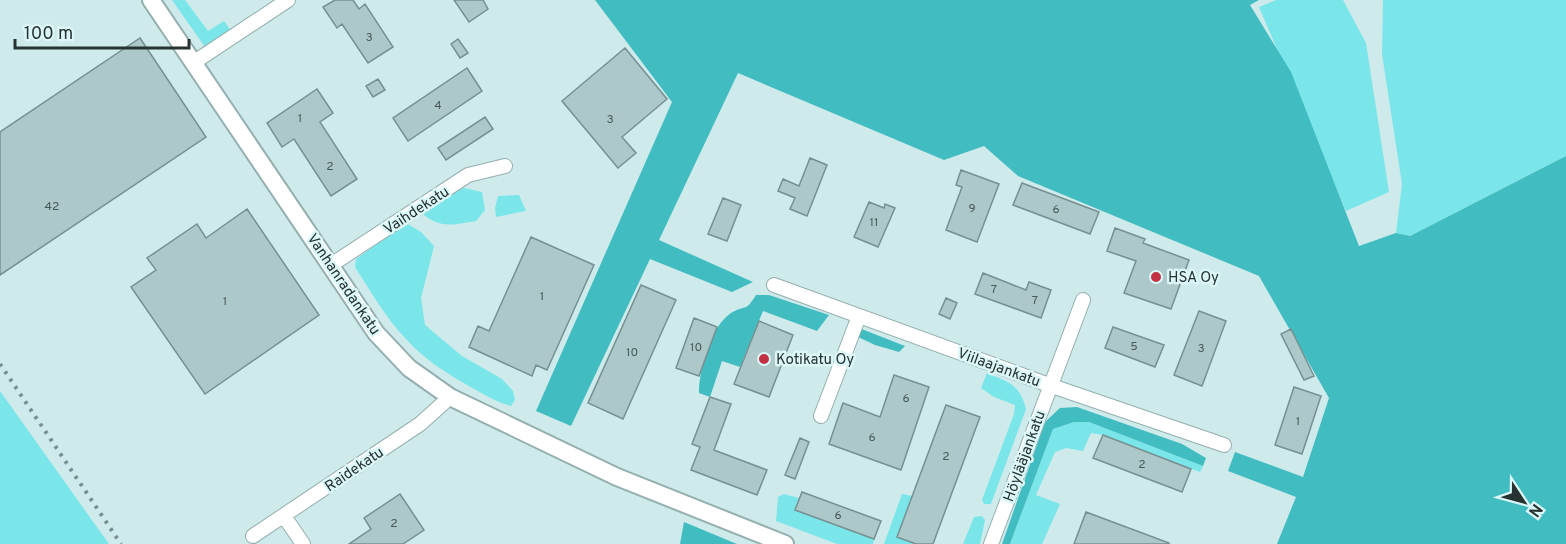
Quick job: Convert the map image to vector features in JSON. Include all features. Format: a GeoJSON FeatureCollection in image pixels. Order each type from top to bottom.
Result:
{"type":"FeatureCollection","features":[{"type":"Feature","properties":{"kind":"street","name":"Vanhanradankatu"},"geometry":{"type":"LineString","coordinates":[[151,0],[376,333],[409,368],[450,397],[617,477],[785,544]]}},
{"type":"Feature","properties":{"kind":"street"},"geometry":{"type":"LineString","coordinates":[[193,63],[288,0]]}},
{"type":"Feature","properties":{"kind":"street","name":"Vaihdekatu"},"geometry":{"type":"LineString","coordinates":[[331,265],[468,176],[505,166]]}},
{"type":"Feature","properties":{"kind":"street","name":"Viilaajankatu"},"geometry":{"type":"LineString","coordinates":[[774,285],[1049,385],[1224,445]]}},
{"type":"Feature","properties":{"kind":"street","name":"Höylääjankatu"},"geometry":{"type":"LineString","coordinates":[[991,544],[1049,385],[1083,300]]}},
{"type":"Feature","properties":{"kind":"street"},"geometry":{"type":"LineString","coordinates":[[821,416],[859,316]]}},
{"type":"Feature","properties":{"kind":"street","name":"Raidekatu"},"geometry":{"type":"LineString","coordinates":[[253,536],[420,424],[450,397]]}},
{"type":"Feature","properties":{"kind":"street"},"geometry":{"type":"LineString","coordinates":[[284,516],[303,544]]}},
{"type":"Feature","properties":{"kind":"shaded area"},"geometry":{"type":"Polygon","coordinates":[[[172,0],[185,0],[208,31],[224,21],[231,31],[205,47],[172,0]]]}},
{"type":"Feature","properties":{"kind":"shaded area"},"geometry":{"type":"Polygon","coordinates":[[[595,0],[1259,0],[1250,5],[1291,72],[1359,246],[1396,233],[1410,236],[1566,156],[1566,544],[1277,544],[1296,497],[1228,471],[1235,452],[1303,477],[1329,398],[1259,276],[1018,176],[984,146],[944,160],[738,73],[659,240],[753,282],[732,292],[650,259],[571,426],[536,411],[672,102],[595,0]]]}},
{"type":"Feature","properties":{"kind":"shaded area"},"geometry":{"type":"Polygon","coordinates":[[[1276,0],[1343,0],[1366,43],[1389,192],[1346,211],[1259,7],[1276,0]]]}},
{"type":"Feature","properties":{"kind":"shaded area"},"geometry":{"type":"Polygon","coordinates":[[[1383,0],[1566,0],[1566,156],[1410,236],[1396,233],[1402,184],[1382,54],[1383,0]]]}},
{"type":"Feature","properties":{"kind":"shaded area"},"geometry":{"type":"Polygon","coordinates":[[[464,188],[482,192],[485,210],[476,221],[446,224],[434,221],[420,212],[448,195],[464,188]]]}},
{"type":"Feature","properties":{"kind":"shaded area"},"geometry":{"type":"Polygon","coordinates":[[[519,195],[526,211],[496,217],[495,208],[498,196],[519,195]]]}},
{"type":"Feature","properties":{"kind":"shaded area"},"geometry":{"type":"Polygon","coordinates":[[[406,223],[421,232],[434,246],[421,298],[425,325],[462,356],[502,379],[513,391],[515,400],[511,406],[490,398],[420,353],[392,322],[355,267],[356,259],[406,223]]]}},
{"type":"Feature","properties":{"kind":"shaded area"},"geometry":{"type":"Polygon","coordinates":[[[756,295],[769,295],[829,315],[817,331],[763,311],[740,367],[722,361],[710,397],[699,393],[707,350],[717,328],[731,313],[747,306],[756,295]]]}},
{"type":"Feature","properties":{"kind":"shaded area"},"geometry":{"type":"Polygon","coordinates":[[[859,328],[905,346],[899,352],[875,345],[858,337],[859,328]]]}},
{"type":"Feature","properties":{"kind":"shaded area"},"geometry":{"type":"Polygon","coordinates":[[[987,373],[1017,389],[1026,409],[991,504],[984,504],[982,500],[1014,414],[1015,405],[994,397],[981,388],[987,373]]]}},
{"type":"Feature","properties":{"kind":"shaded area"},"geometry":{"type":"Polygon","coordinates":[[[0,391],[109,544],[0,544],[0,391]]]}},
{"type":"Feature","properties":{"kind":"shaded area"},"geometry":{"type":"Polygon","coordinates":[[[1077,407],[1182,444],[1206,458],[1203,466],[1089,422],[1074,422],[1053,429],[1010,544],[1002,544],[1045,422],[1060,408],[1077,407]]]}},
{"type":"Feature","properties":{"kind":"shaded area"},"geometry":{"type":"Polygon","coordinates":[[[1074,422],[1089,422],[1203,466],[1200,472],[1103,435],[1091,433],[1083,451],[1066,448],[1055,452],[1036,495],[1060,504],[1042,544],[1010,544],[1053,429],[1074,422]]]}},
{"type":"Feature","properties":{"kind":"shaded area"},"geometry":{"type":"Polygon","coordinates":[[[784,494],[799,498],[795,510],[874,539],[873,544],[837,544],[776,521],[778,497],[784,494]]]}},
{"type":"Feature","properties":{"kind":"shaded area"},"geometry":{"type":"Polygon","coordinates":[[[902,494],[912,496],[897,537],[916,544],[884,544],[902,494]]]}},
{"type":"Feature","properties":{"kind":"shaded area"},"geometry":{"type":"Polygon","coordinates":[[[982,516],[985,520],[980,544],[963,544],[974,517],[982,516]]]}},
{"type":"Feature","properties":{"kind":"shaded area"},"geometry":{"type":"Polygon","coordinates":[[[684,522],[737,544],[680,544],[684,522]]]}},
{"type":"Feature","properties":{"kind":"building"},"geometry":{"type":"Polygon","coordinates":[[[335,0],[353,0],[359,9],[365,4],[393,47],[368,63],[342,24],[337,28],[323,7],[335,0]]]}},
{"type":"Feature","properties":{"kind":"building"},"geometry":{"type":"Polygon","coordinates":[[[454,0],[483,0],[488,9],[469,22],[454,0]]]}},
{"type":"Feature","properties":{"kind":"building"},"geometry":{"type":"Polygon","coordinates":[[[140,38],[206,137],[0,275],[0,132],[140,38]]]}},
{"type":"Feature","properties":{"kind":"building"},"geometry":{"type":"Polygon","coordinates":[[[458,39],[468,53],[460,58],[451,44],[458,39]]]}},
{"type":"Feature","properties":{"kind":"building"},"geometry":{"type":"Polygon","coordinates":[[[625,48],[667,99],[622,137],[636,153],[618,168],[562,101],[625,48]]]}},
{"type":"Feature","properties":{"kind":"building"},"geometry":{"type":"Polygon","coordinates":[[[467,68],[482,91],[408,141],[393,118],[467,68]]]}},
{"type":"Feature","properties":{"kind":"building"},"geometry":{"type":"Polygon","coordinates":[[[378,79],[385,90],[373,97],[366,86],[378,79]]]}},
{"type":"Feature","properties":{"kind":"building"},"geometry":{"type":"Polygon","coordinates":[[[317,89],[333,113],[320,122],[357,179],[331,196],[294,139],[282,147],[267,123],[317,89]]]}},
{"type":"Feature","properties":{"kind":"building"},"geometry":{"type":"Polygon","coordinates":[[[485,117],[493,129],[446,160],[438,148],[485,117]]]}},
{"type":"Feature","properties":{"kind":"building"},"geometry":{"type":"Polygon","coordinates":[[[810,158],[827,165],[807,216],[790,209],[795,198],[778,191],[783,179],[799,186],[810,158]]]}},
{"type":"Feature","properties":{"kind":"building"},"geometry":{"type":"Polygon","coordinates":[[[961,170],[999,184],[977,242],[946,230],[962,187],[956,185],[961,170]]]}},
{"type":"Feature","properties":{"kind":"building"},"geometry":{"type":"Polygon","coordinates":[[[1022,183],[1099,212],[1090,234],[1013,205],[1022,183]]]}},
{"type":"Feature","properties":{"kind":"building"},"geometry":{"type":"Polygon","coordinates":[[[723,198],[741,205],[727,241],[708,234],[723,198]]]}},
{"type":"Feature","properties":{"kind":"building"},"geometry":{"type":"Polygon","coordinates":[[[869,202],[884,208],[885,204],[895,208],[878,247],[854,237],[869,202]]]}},
{"type":"Feature","properties":{"kind":"building"},"geometry":{"type":"Polygon","coordinates":[[[247,209],[319,315],[205,394],[131,287],[156,270],[147,258],[197,224],[206,238],[247,209]]]}},
{"type":"Feature","properties":{"kind":"building","name":"HSA Oy"},"geometry":{"type":"Polygon","coordinates":[[[1115,228],[1145,239],[1143,243],[1189,260],[1171,309],[1124,293],[1136,261],[1107,251],[1115,228]]]}},
{"type":"Feature","properties":{"kind":"building"},"geometry":{"type":"Polygon","coordinates":[[[531,237],[594,265],[547,370],[536,365],[532,376],[469,347],[478,326],[489,331],[531,237]]]}},
{"type":"Feature","properties":{"kind":"building"},"geometry":{"type":"Polygon","coordinates":[[[983,273],[1026,290],[1029,282],[1051,290],[1041,318],[975,294],[983,273]]]}},
{"type":"Feature","properties":{"kind":"building"},"geometry":{"type":"Polygon","coordinates":[[[641,285],[676,300],[623,419],[588,403],[641,285]]]}},
{"type":"Feature","properties":{"kind":"building"},"geometry":{"type":"Polygon","coordinates":[[[946,298],[957,303],[950,319],[939,314],[946,298]]]}},
{"type":"Feature","properties":{"kind":"building"},"geometry":{"type":"Polygon","coordinates":[[[1199,311],[1226,321],[1202,386],[1174,375],[1199,311]]]}},
{"type":"Feature","properties":{"kind":"building"},"geometry":{"type":"Polygon","coordinates":[[[694,318],[717,327],[699,376],[676,368],[694,318]]]}},
{"type":"Feature","properties":{"kind":"building"},"geometry":{"type":"Polygon","coordinates":[[[759,321],[793,335],[769,397],[734,384],[759,321]]]}},
{"type":"Feature","properties":{"kind":"building"},"geometry":{"type":"Polygon","coordinates":[[[1113,327],[1164,345],[1155,367],[1105,348],[1113,327]]]}},
{"type":"Feature","properties":{"kind":"building"},"geometry":{"type":"Polygon","coordinates":[[[1291,329],[1314,376],[1304,380],[1281,334],[1291,329]]]}},
{"type":"Feature","properties":{"kind":"building"},"geometry":{"type":"Polygon","coordinates":[[[894,375],[929,387],[901,470],[829,444],[843,403],[880,417],[894,375]]]}},
{"type":"Feature","properties":{"kind":"building"},"geometry":{"type":"Polygon","coordinates":[[[1294,387],[1321,396],[1302,454],[1275,445],[1294,387]]]}},
{"type":"Feature","properties":{"kind":"building"},"geometry":{"type":"Polygon","coordinates":[[[710,397],[731,404],[714,450],[767,470],[757,495],[691,470],[700,447],[692,444],[710,397]]]}},
{"type":"Feature","properties":{"kind":"building"},"geometry":{"type":"Polygon","coordinates":[[[946,405],[980,417],[933,544],[916,544],[897,537],[946,405]]]}},
{"type":"Feature","properties":{"kind":"building"},"geometry":{"type":"Polygon","coordinates":[[[1103,435],[1191,469],[1182,492],[1093,458],[1103,435]]]}},
{"type":"Feature","properties":{"kind":"building"},"geometry":{"type":"Polygon","coordinates":[[[800,438],[809,442],[795,479],[785,475],[800,438]]]}},
{"type":"Feature","properties":{"kind":"building"},"geometry":{"type":"Polygon","coordinates":[[[802,492],[881,521],[874,539],[795,510],[802,492]]]}},
{"type":"Feature","properties":{"kind":"building"},"geometry":{"type":"Polygon","coordinates":[[[400,494],[424,530],[403,544],[349,544],[371,529],[364,518],[400,494]]]}},
{"type":"Feature","properties":{"kind":"building"},"geometry":{"type":"Polygon","coordinates":[[[1086,512],[1169,543],[1169,544],[1074,544],[1086,512]]]}},
{"type":"Feature","properties":{"kind":"railway"},"geometry":{"type":"LineString","coordinates":[[0,364],[121,544]]}},
{"type":"Feature","properties":{"kind":"place","name":"HSA Oy"},"geometry":{"type":"Point","coordinates":[1156,277]}},
{"type":"Feature","properties":{"kind":"place","name":"Kotikatu Oy"},"geometry":{"type":"Point","coordinates":[764,359]}}]}
